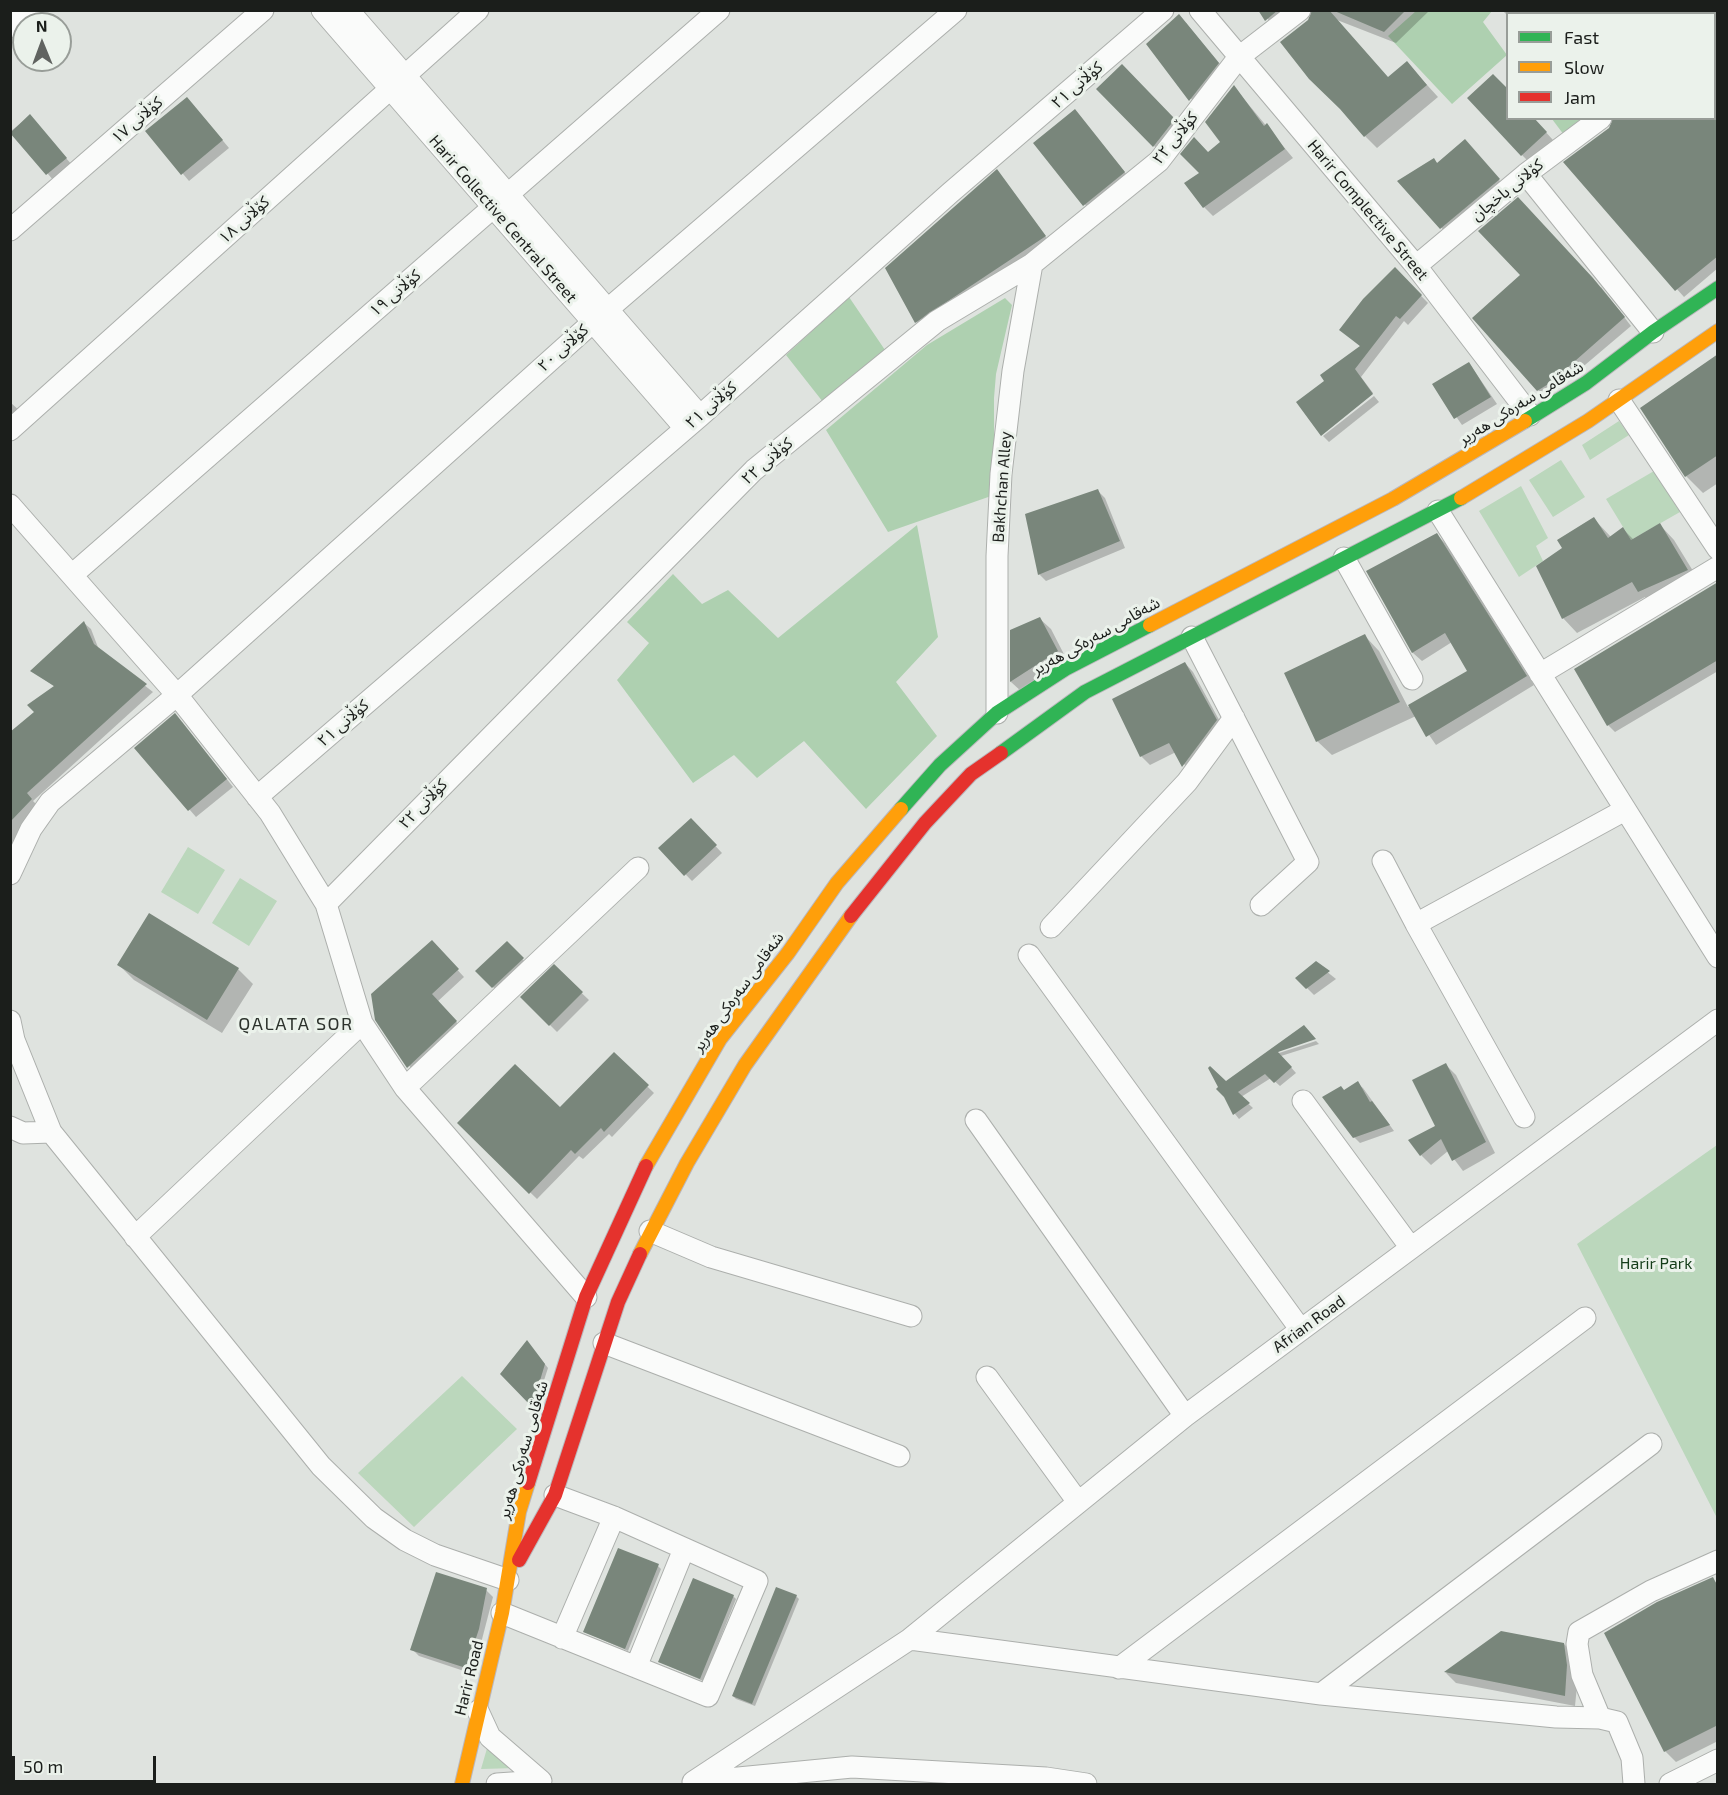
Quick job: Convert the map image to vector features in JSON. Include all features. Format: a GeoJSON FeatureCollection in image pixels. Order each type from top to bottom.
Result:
{"type":"FeatureCollection","features":[{"type":"Feature","properties":{"kind":"main road","name":"شەقامی سەرەکی هەریر"},"geometry":{"type":"LineString","coordinates":[[508,1580],[555,1495],[618,1302],[651,1231],[693,1153],[769,1030],[829,943],[925,823],[971,774],[1085,692],[1438,511],[1448,487],[1530,415],[1586,383],[1653,332],[1718,288]]}},
{"type":"Feature","properties":{"kind":"main road","name":"شەقامی سەرەکی هەریر"},"geometry":{"type":"LineString","coordinates":[[508,1580],[519,1512],[586,1297],[654,1150],[720,1039],[788,953],[837,883],[940,765],[997,713],[1065,669],[1393,499],[1448,487],[1619,400],[1718,331]]}},
{"type":"Feature","properties":{"kind":"main road","name":"Harir Road"},"geometry":{"type":"LineString","coordinates":[[462,1785],[508,1580]]}},
{"type":"Feature","properties":{"kind":"street"},"geometry":{"type":"LineString","coordinates":[[10,27],[30,10]]}},
{"type":"Feature","properties":{"kind":"street","name":"کۆڵانی ١٧"},"geometry":{"type":"LineString","coordinates":[[10,230],[263,10]]}},
{"type":"Feature","properties":{"kind":"street","name":"Harir Collective Central Street"},"geometry":{"type":"LineString","coordinates":[[322,10],[398,82],[693,422]]}},
{"type":"Feature","properties":{"kind":"street","name":"Harir Collective Central Street"},"geometry":{"type":"LineString","coordinates":[[348,10],[398,82]]}},
{"type":"Feature","properties":{"kind":"street","name":"کۆڵانی ١٨"},"geometry":{"type":"LineString","coordinates":[[10,430],[478,10]]}},
{"type":"Feature","properties":{"kind":"street","name":"کۆڵانی ١٩"},"geometry":{"type":"LineString","coordinates":[[72,575],[719,10]]}},
{"type":"Feature","properties":{"kind":"street","name":"کۆڵانی ٢٠"},"geometry":{"type":"LineString","coordinates":[[10,874],[31,829],[50,802],[177,695],[600,315],[957,10]]}},
{"type":"Feature","properties":{"kind":"street","name":"کۆڵانی ٢١"},"geometry":{"type":"LineString","coordinates":[[257,797],[693,422],[950,193],[1163,10]]}},
{"type":"Feature","properties":{"kind":"street","name":"Harir Complective Street"},"geometry":{"type":"LineString","coordinates":[[1200,10],[1416,266],[1530,415]]}},
{"type":"Feature","properties":{"kind":"street","name":"کۆڵانی ٢٢"},"geometry":{"type":"LineString","coordinates":[[326,904],[754,470],[936,321],[1032,264],[1159,161],[1239,57],[1300,10]]}},
{"type":"Feature","properties":{"kind":"street","name":"کۆلانی باخچان"},"geometry":{"type":"LineString","coordinates":[[1416,266],[1526,174],[1598,120]]}},
{"type":"Feature","properties":{"kind":"street"},"geometry":{"type":"LineString","coordinates":[[1526,174],[1653,332]]}},
{"type":"Feature","properties":{"kind":"street","name":"Bakhchan Alley"},"geometry":{"type":"LineString","coordinates":[[997,713],[997,556],[1000,474],[1013,371],[1032,264]]}},
{"type":"Feature","properties":{"kind":"street"},"geometry":{"type":"LineString","coordinates":[[1619,400],[1718,549]]}},
{"type":"Feature","properties":{"kind":"street"},"geometry":{"type":"LineString","coordinates":[[10,505],[177,695],[257,797],[326,904],[362,1023],[405,1088],[586,1297]]}},
{"type":"Feature","properties":{"kind":"street"},"geometry":{"type":"LineString","coordinates":[[1438,511],[1718,957]]}},
{"type":"Feature","properties":{"kind":"street"},"geometry":{"type":"LineString","coordinates":[[1344,558],[1412,679]]}},
{"type":"Feature","properties":{"kind":"street"},"geometry":{"type":"LineString","coordinates":[[1540,674],[1718,567]]}},
{"type":"Feature","properties":{"kind":"street"},"geometry":{"type":"LineString","coordinates":[[1192,637],[1308,861],[1261,905]]}},
{"type":"Feature","properties":{"kind":"street"},"geometry":{"type":"LineString","coordinates":[[1051,927],[1187,782],[1234,718]]}},
{"type":"Feature","properties":{"kind":"street"},"geometry":{"type":"LineString","coordinates":[[1416,924],[1625,810]]}},
{"type":"Feature","properties":{"kind":"street"},"geometry":{"type":"LineString","coordinates":[[1383,861],[1524,1117]]}},
{"type":"Feature","properties":{"kind":"street"},"geometry":{"type":"LineString","coordinates":[[405,1088],[638,868]]}},
{"type":"Feature","properties":{"kind":"street"},"geometry":{"type":"LineString","coordinates":[[1029,955],[1301,1330]]}},
{"type":"Feature","properties":{"kind":"street","name":"Afrian Road"},"geometry":{"type":"LineString","coordinates":[[689,1783],[909,1639],[1185,1416],[1718,1020]]}},
{"type":"Feature","properties":{"kind":"street"},"geometry":{"type":"LineString","coordinates":[[10,1022],[14,1040],[51,1132],[321,1466],[374,1518],[405,1540],[435,1556],[508,1580]]}},
{"type":"Feature","properties":{"kind":"street"},"geometry":{"type":"LineString","coordinates":[[135,1237],[362,1023]]}},
{"type":"Feature","properties":{"kind":"street"},"geometry":{"type":"LineString","coordinates":[[1303,1101],[1411,1248]]}},
{"type":"Feature","properties":{"kind":"street"},"geometry":{"type":"LineString","coordinates":[[976,1120],[1185,1416]]}},
{"type":"Feature","properties":{"kind":"street"},"geometry":{"type":"LineString","coordinates":[[10,1127],[22,1133],[51,1132]]}},
{"type":"Feature","properties":{"kind":"street"},"geometry":{"type":"LineString","coordinates":[[651,1231],[711,1257],[911,1316]]}},
{"type":"Feature","properties":{"kind":"street"},"geometry":{"type":"LineString","coordinates":[[1119,1668],[1585,1318]]}},
{"type":"Feature","properties":{"kind":"street"},"geometry":{"type":"LineString","coordinates":[[604,1343],[899,1456]]}},
{"type":"Feature","properties":{"kind":"street"},"geometry":{"type":"LineString","coordinates":[[987,1377],[1078,1502]]}},
{"type":"Feature","properties":{"kind":"street"},"geometry":{"type":"LineString","coordinates":[[1322,1694],[1652,1444]]}},
{"type":"Feature","properties":{"kind":"street"},"geometry":{"type":"LineString","coordinates":[[502,1613],[708,1696],[757,1581],[614,1517],[555,1495]]}},
{"type":"Feature","properties":{"kind":"street"},"geometry":{"type":"LineString","coordinates":[[562,1638],[614,1517]]}},
{"type":"Feature","properties":{"kind":"street"},"geometry":{"type":"LineString","coordinates":[[636,1667],[684,1549]]}},
{"type":"Feature","properties":{"kind":"street"},"geometry":{"type":"LineString","coordinates":[[1600,1718],[1582,1675],[1577,1644],[1579,1632],[1651,1592],[1718,1561]]}},
{"type":"Feature","properties":{"kind":"street"},"geometry":{"type":"LineString","coordinates":[[909,1639],[1322,1694],[1556,1717],[1600,1718],[1617,1722],[1632,1758],[1634,1785]]}},
{"type":"Feature","properties":{"kind":"street"},"geometry":{"type":"LineString","coordinates":[[478,1711],[490,1737],[546,1783]]}},
{"type":"Feature","properties":{"kind":"street"},"geometry":{"type":"LineString","coordinates":[[1670,1785],[1718,1760]]}},
{"type":"Feature","properties":{"kind":"street"},"geometry":{"type":"LineString","coordinates":[[689,1783],[852,1767],[1046,1778],[1086,1785]]}},
{"type":"Feature","properties":{"kind":"street"},"geometry":{"type":"LineString","coordinates":[[497,1785],[546,1783]]}},
{"type":"Feature","properties":{"kind":"green space"},"geometry":{"type":"Polygon","coordinates":[[[1416,11],[1492,11],[1483,22],[1506,56],[1452,104],[1388,36],[1416,11]]]}},
{"type":"Feature","properties":{"kind":"green space"},"geometry":{"type":"Polygon","coordinates":[[[1553,120],[1584,120],[1564,135],[1553,120]]]}},
{"type":"Feature","properties":{"kind":"green space"},"geometry":{"type":"Polygon","coordinates":[[[849,297],[885,350],[823,402],[786,355],[849,297]]]}},
{"type":"Feature","properties":{"kind":"green space"},"geometry":{"type":"Polygon","coordinates":[[[1005,298],[1012,305],[996,374],[994,495],[888,532],[826,430],[927,345],[1005,298]]]}},
{"type":"Feature","properties":{"kind":"green space"},"geometry":{"type":"Polygon","coordinates":[[[1619,421],[1629,435],[1590,460],[1582,445],[1619,421]]]}},
{"type":"Feature","properties":{"kind":"green space"},"geometry":{"type":"Polygon","coordinates":[[[1561,460],[1585,497],[1553,517],[1529,480],[1561,460]]]}},
{"type":"Feature","properties":{"kind":"green space"},"geometry":{"type":"Polygon","coordinates":[[[1654,471],[1680,512],[1631,540],[1606,499],[1654,471]]]}},
{"type":"Feature","properties":{"kind":"green space"},"geometry":{"type":"Polygon","coordinates":[[[1521,486],[1548,538],[1536,546],[1543,561],[1519,577],[1479,511],[1521,486]]]}},
{"type":"Feature","properties":{"kind":"green space"},"geometry":{"type":"Polygon","coordinates":[[[917,525],[938,637],[896,682],[937,736],[866,809],[804,741],[757,778],[734,755],[693,783],[617,680],[649,643],[627,622],[673,574],[702,604],[728,590],[778,638],[917,525]]]}},
{"type":"Feature","properties":{"kind":"green space"},"geometry":{"type":"Polygon","coordinates":[[[188,847],[225,870],[198,914],[161,892],[188,847]]]}},
{"type":"Feature","properties":{"kind":"green space"},"geometry":{"type":"Polygon","coordinates":[[[240,878],[277,901],[249,946],[212,923],[240,878]]]}},
{"type":"Feature","properties":{"kind":"green space","name":"Harir Park"},"geometry":{"type":"Polygon","coordinates":[[[1717,1145],[1717,1518],[1577,1244],[1717,1145]]]}},
{"type":"Feature","properties":{"kind":"green space"},"geometry":{"type":"Polygon","coordinates":[[[462,1376],[517,1429],[414,1527],[358,1473],[462,1376]]]}},
{"type":"Feature","properties":{"kind":"green space"},"geometry":{"type":"Polygon","coordinates":[[[488,1745],[517,1768],[481,1769],[488,1745]]]}},
{"type":"Feature","properties":{"kind":"building"},"geometry":{"type":"Polygon","coordinates":[[[1258,10],[1278,10],[1265,21],[1258,10]]]}},
{"type":"Feature","properties":{"kind":"building"},"geometry":{"type":"Polygon","coordinates":[[[1312,10],[1329,10],[1388,77],[1407,61],[1427,85],[1364,137],[1340,109],[1309,79],[1280,42],[1308,20],[1312,10]]]}},
{"type":"Feature","properties":{"kind":"building"},"geometry":{"type":"Polygon","coordinates":[[[1332,10],[1406,10],[1384,32],[1332,10]]]}},
{"type":"Feature","properties":{"kind":"building"},"geometry":{"type":"Polygon","coordinates":[[[1179,14],[1219,63],[1189,101],[1146,44],[1179,14]]]}},
{"type":"Feature","properties":{"kind":"building"},"geometry":{"type":"Polygon","coordinates":[[[1122,64],[1175,119],[1153,147],[1096,89],[1122,64]]]}},
{"type":"Feature","properties":{"kind":"building"},"geometry":{"type":"Polygon","coordinates":[[[1493,74],[1506,87],[1506,120],[1536,120],[1547,132],[1521,156],[1467,98],[1493,74]]]}},
{"type":"Feature","properties":{"kind":"building"},"geometry":{"type":"Polygon","coordinates":[[[1234,85],[1264,126],[1267,123],[1285,149],[1203,208],[1184,183],[1199,173],[1180,154],[1194,137],[1208,152],[1220,142],[1205,122],[1234,85]]]}},
{"type":"Feature","properties":{"kind":"building"},"geometry":{"type":"Polygon","coordinates":[[[187,97],[223,140],[181,175],[145,131],[187,97]]]}},
{"type":"Feature","properties":{"kind":"building"},"geometry":{"type":"Polygon","coordinates":[[[1075,109],[1125,172],[1083,206],[1033,143],[1075,109]]]}},
{"type":"Feature","properties":{"kind":"building"},"geometry":{"type":"Polygon","coordinates":[[[30,114],[67,158],[46,175],[10,133],[30,114]]]}},
{"type":"Feature","properties":{"kind":"building"},"geometry":{"type":"Polygon","coordinates":[[[1718,118],[1718,256],[1675,291],[1563,162],[1609,128],[1612,120],[1716,120],[1718,118]]]}},
{"type":"Feature","properties":{"kind":"building"},"geometry":{"type":"Polygon","coordinates":[[[1465,139],[1500,179],[1440,229],[1397,181],[1434,158],[1437,163],[1465,139]]]}},
{"type":"Feature","properties":{"kind":"building"},"geometry":{"type":"Polygon","coordinates":[[[997,169],[1046,236],[915,323],[885,268],[997,169]]]}},
{"type":"Feature","properties":{"kind":"building"},"geometry":{"type":"Polygon","coordinates":[[[1518,197],[1593,278],[1625,317],[1550,383],[1537,391],[1472,318],[1520,275],[1478,231],[1518,197]]]}},
{"type":"Feature","properties":{"kind":"building"},"geometry":{"type":"Polygon","coordinates":[[[1395,267],[1422,295],[1400,319],[1396,316],[1355,369],[1373,394],[1321,436],[1296,402],[1324,381],[1320,375],[1360,346],[1339,330],[1363,299],[1395,267]]]}},
{"type":"Feature","properties":{"kind":"building"},"geometry":{"type":"Polygon","coordinates":[[[1718,354],[1718,455],[1685,477],[1640,408],[1718,354]]]}},
{"type":"Feature","properties":{"kind":"building"},"geometry":{"type":"Polygon","coordinates":[[[1469,362],[1491,397],[1454,419],[1432,384],[1469,362]]]}},
{"type":"Feature","properties":{"kind":"building"},"geometry":{"type":"Polygon","coordinates":[[[1098,489],[1120,541],[1038,575],[1025,514],[1098,489]]]}},
{"type":"Feature","properties":{"kind":"building"},"geometry":{"type":"Polygon","coordinates":[[[1594,517],[1608,538],[1623,527],[1631,540],[1660,523],[1688,570],[1638,592],[1632,582],[1562,619],[1536,566],[1562,548],[1557,540],[1594,517]]]}},
{"type":"Feature","properties":{"kind":"building"},"geometry":{"type":"Polygon","coordinates":[[[1437,533],[1527,676],[1426,737],[1408,705],[1467,671],[1445,633],[1412,653],[1366,571],[1437,533]]]}},
{"type":"Feature","properties":{"kind":"building"},"geometry":{"type":"Polygon","coordinates":[[[1718,582],[1718,660],[1607,726],[1574,669],[1718,582]]]}},
{"type":"Feature","properties":{"kind":"building"},"geometry":{"type":"Polygon","coordinates":[[[1040,617],[1058,651],[1010,682],[1010,630],[1040,617]]]}},
{"type":"Feature","properties":{"kind":"building"},"geometry":{"type":"Polygon","coordinates":[[[84,621],[94,644],[147,684],[27,793],[32,799],[10,822],[10,732],[34,712],[27,705],[54,686],[30,671],[84,621]]]}},
{"type":"Feature","properties":{"kind":"building"},"geometry":{"type":"Polygon","coordinates":[[[1365,634],[1400,702],[1316,742],[1284,673],[1365,634]]]}},
{"type":"Feature","properties":{"kind":"building"},"geometry":{"type":"Polygon","coordinates":[[[1185,662],[1217,720],[1182,767],[1169,743],[1140,757],[1112,699],[1185,662]]]}},
{"type":"Feature","properties":{"kind":"building"},"geometry":{"type":"Polygon","coordinates":[[[175,713],[227,779],[188,811],[134,748],[175,713]]]}},
{"type":"Feature","properties":{"kind":"building"},"geometry":{"type":"Polygon","coordinates":[[[691,818],[717,845],[684,876],[658,848],[691,818]]]}},
{"type":"Feature","properties":{"kind":"building"},"geometry":{"type":"Polygon","coordinates":[[[149,913],[239,968],[207,1020],[117,965],[149,913]]]}},
{"type":"Feature","properties":{"kind":"building"},"geometry":{"type":"Polygon","coordinates":[[[432,940],[459,969],[432,994],[457,1021],[407,1068],[375,1020],[371,994],[432,940]]]}},
{"type":"Feature","properties":{"kind":"building"},"geometry":{"type":"Polygon","coordinates":[[[507,941],[524,958],[492,988],[475,971],[507,941]]]}},
{"type":"Feature","properties":{"kind":"building"},"geometry":{"type":"Polygon","coordinates":[[[1316,961],[1330,971],[1306,989],[1295,978],[1316,961]]]}},
{"type":"Feature","properties":{"kind":"building"},"geometry":{"type":"Polygon","coordinates":[[[554,964],[583,992],[549,1026],[520,997],[554,964]]]}},
{"type":"Feature","properties":{"kind":"building"},"geometry":{"type":"Polygon","coordinates":[[[1304,1025],[1316,1039],[1278,1052],[1292,1067],[1274,1083],[1265,1074],[1238,1092],[1250,1103],[1233,1115],[1224,1097],[1216,1089],[1218,1087],[1208,1068],[1210,1066],[1226,1081],[1304,1025]]]}},
{"type":"Feature","properties":{"kind":"building"},"geometry":{"type":"Polygon","coordinates":[[[614,1052],[649,1085],[604,1132],[601,1128],[575,1154],[571,1150],[529,1194],[457,1123],[515,1064],[560,1107],[614,1052]]]}},
{"type":"Feature","properties":{"kind":"building"},"geometry":{"type":"Polygon","coordinates":[[[1446,1063],[1486,1142],[1452,1161],[1441,1139],[1420,1156],[1408,1140],[1435,1126],[1412,1080],[1446,1063]]]}},
{"type":"Feature","properties":{"kind":"building"},"geometry":{"type":"Polygon","coordinates":[[[1358,1081],[1370,1102],[1372,1101],[1390,1125],[1353,1138],[1322,1097],[1341,1086],[1344,1090],[1358,1081]]]}},
{"type":"Feature","properties":{"kind":"building"},"geometry":{"type":"Polygon","coordinates":[[[527,1340],[545,1364],[532,1407],[500,1374],[527,1340]]]}},
{"type":"Feature","properties":{"kind":"building"},"geometry":{"type":"Polygon","coordinates":[[[618,1548],[659,1564],[625,1649],[583,1632],[618,1548]]]}},
{"type":"Feature","properties":{"kind":"building"},"geometry":{"type":"Polygon","coordinates":[[[436,1572],[487,1588],[479,1629],[466,1668],[410,1650],[436,1572]]]}},
{"type":"Feature","properties":{"kind":"building"},"geometry":{"type":"Polygon","coordinates":[[[1713,1577],[1718,1587],[1718,1725],[1664,1752],[1604,1633],[1657,1602],[1713,1577]]]}},
{"type":"Feature","properties":{"kind":"building"},"geometry":{"type":"Polygon","coordinates":[[[693,1578],[734,1595],[700,1679],[658,1662],[693,1578]]]}},
{"type":"Feature","properties":{"kind":"building"},"geometry":{"type":"Polygon","coordinates":[[[776,1587],[797,1595],[752,1704],[732,1696],[776,1587]]]}},
{"type":"Feature","properties":{"kind":"building"},"geometry":{"type":"Polygon","coordinates":[[[1501,1631],[1564,1643],[1567,1665],[1565,1696],[1444,1672],[1501,1631]]]}},
{"type":"Feature","properties":{"kind":"traffic: fast"},"geometry":{"type":"LineString","coordinates":[[1525,421],[1586,383],[1653,332],[1718,288]]}},
{"type":"Feature","properties":{"kind":"traffic: fast"},"geometry":{"type":"LineString","coordinates":[[1001,753],[1085,692],[1461,498]]}},
{"type":"Feature","properties":{"kind":"traffic: fast"},"geometry":{"type":"LineString","coordinates":[[901,809],[940,765],[997,713],[1065,669],[1150,625]]}},
{"type":"Feature","properties":{"kind":"traffic: slow"},"geometry":{"type":"LineString","coordinates":[[1461,498],[1588,421],[1718,331]]}},
{"type":"Feature","properties":{"kind":"traffic: slow"},"geometry":{"type":"LineString","coordinates":[[1150,625],[1393,499],[1525,421]]}},
{"type":"Feature","properties":{"kind":"traffic: slow"},"geometry":{"type":"LineString","coordinates":[[646,1166],[720,1039],[788,953],[837,883],[901,809]]}},
{"type":"Feature","properties":{"kind":"traffic: slow"},"geometry":{"type":"LineString","coordinates":[[640,1254],[687,1163],[745,1065],[851,916]]}},
{"type":"Feature","properties":{"kind":"traffic: slow"},"geometry":{"type":"LineString","coordinates":[[462,1784],[502,1613],[519,1512],[528,1483]]}},
{"type":"Feature","properties":{"kind":"traffic: jam"},"geometry":{"type":"LineString","coordinates":[[851,916],[925,823],[971,774],[1001,753]]}},
{"type":"Feature","properties":{"kind":"traffic: jam"},"geometry":{"type":"LineString","coordinates":[[528,1483],[586,1297],[646,1166]]}},
{"type":"Feature","properties":{"kind":"traffic: jam"},"geometry":{"type":"LineString","coordinates":[[519,1560],[555,1495],[618,1302],[640,1254]]}},
{"type":"Feature","properties":{"kind":"district","name":"QALATA SOR"},"geometry":{"type":"Point","coordinates":[296,1024]}}]}
